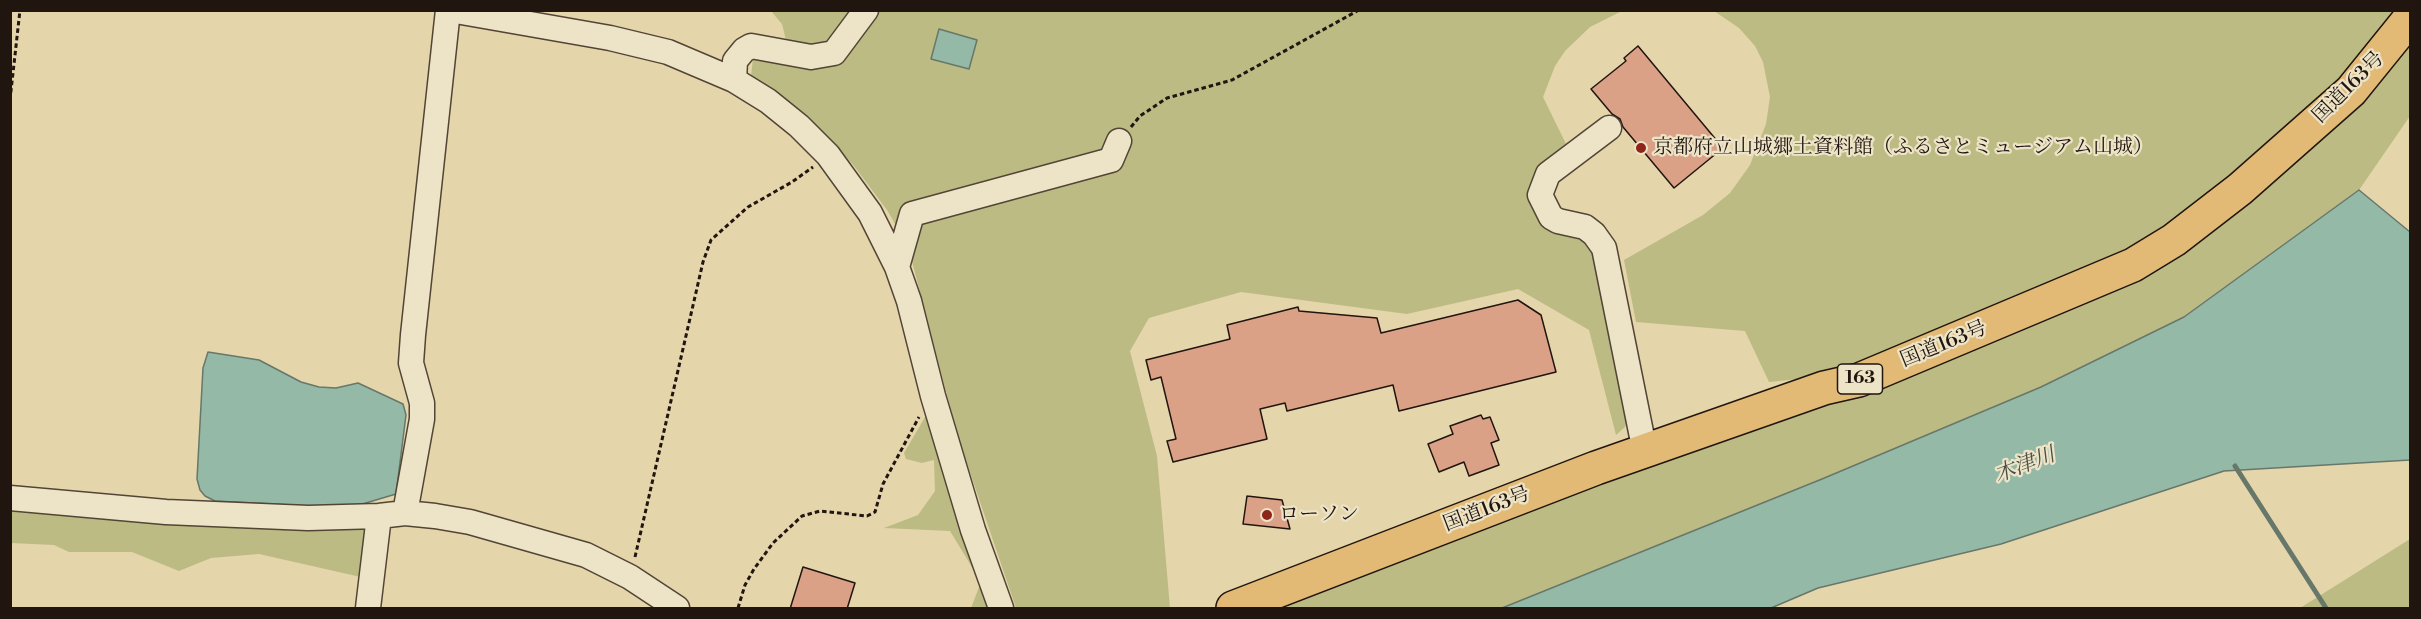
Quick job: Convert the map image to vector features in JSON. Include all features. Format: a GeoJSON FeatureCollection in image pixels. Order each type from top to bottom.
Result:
{"type":"FeatureCollection","features":[{"type":"Feature","properties":{"kind":"highway","name":"国道163号"},"geometry":{"type":"LineString","coordinates":[[1233,609],[1596,468],[1824,388],[1859,380],[2133,265],[2174,240],[2240,189],[2351,91],[2410,18]]}},
{"type":"Feature","properties":{"kind":"street"},"geometry":{"type":"LineString","coordinates":[[405,513],[422,419],[422,403],[411,363],[449,10],[610,38],[668,52],[734,80],[776,108],[828,155],[870,213],[897,267],[909,301],[933,396],[973,530],[1001,609]]}},
{"type":"Feature","properties":{"kind":"street"},"geometry":{"type":"LineString","coordinates":[[734,80],[735,61],[744,50],[752,46],[811,57],[834,53],[866,10]]}},
{"type":"Feature","properties":{"kind":"street"},"geometry":{"type":"LineString","coordinates":[[1609,128],[1548,174],[1540,195],[1551,217],[1585,228],[1594,234],[1605,248],[1645,452]]}},
{"type":"Feature","properties":{"kind":"street"},"geometry":{"type":"LineString","coordinates":[[897,267],[912,214],[1112,160],[1119,141]]}},
{"type":"Feature","properties":{"kind":"street"},"geometry":{"type":"LineString","coordinates":[[10,498],[166,512],[308,518],[405,513],[470,522],[586,555],[630,577],[677,609]]}},
{"type":"Feature","properties":{"kind":"street"},"geometry":{"type":"LineString","coordinates":[[368,609],[379,516]]}},
{"type":"Feature","properties":{"kind":"path"},"geometry":{"type":"LineString","coordinates":[[10,100],[20,10]]}},
{"type":"Feature","properties":{"kind":"path"},"geometry":{"type":"LineString","coordinates":[[1119,141],[1140,116],[1167,98],[1232,80],[1359,10]]}},
{"type":"Feature","properties":{"kind":"path"},"geometry":{"type":"LineString","coordinates":[[630,577],[703,262],[711,240],[748,207],[792,182],[828,155]]}},
{"type":"Feature","properties":{"kind":"path"},"geometry":{"type":"LineString","coordinates":[[738,609],[745,585],[754,569],[773,543],[802,516],[820,511],[867,516],[875,512],[892,467],[933,396]]}},
{"type":"Feature","properties":{"kind":"shaded area"},"geometry":{"type":"Polygon","coordinates":[[[771,11],[1622,11],[1590,27],[1565,51],[1555,66],[1543,97],[1568,148],[1535,193],[1591,237],[1629,415],[1625,427],[1616,435],[1589,330],[1518,289],[1407,314],[1241,292],[1149,318],[1130,351],[1157,456],[1170,608],[1016,608],[957,434],[908,246],[887,210],[854,166],[807,115],[751,76],[753,59],[784,61],[788,48],[782,24],[771,11]]]}},
{"type":"Feature","properties":{"kind":"shaded area"},"geometry":{"type":"Polygon","coordinates":[[[1714,11],[2402,11],[2369,57],[2192,213],[2118,260],[1803,385],[1799,379],[1769,382],[1745,331],[1636,322],[1624,260],[1703,215],[1730,193],[1750,165],[1766,124],[1770,97],[1763,62],[1755,46],[1739,28],[1714,11]]]}},
{"type":"Feature","properties":{"kind":"shaded area"},"geometry":{"type":"Polygon","coordinates":[[[2410,32],[2410,116],[2359,190],[2184,317],[2041,387],[1822,479],[1502,608],[1260,608],[2123,280],[2410,32]]]}},
{"type":"Feature","properties":{"kind":"shaded area"},"geometry":{"type":"Polygon","coordinates":[[[928,412],[990,608],[971,608],[981,582],[950,531],[884,528],[918,515],[935,491],[934,460],[922,463],[906,459],[904,453],[928,412]]]}},
{"type":"Feature","properties":{"kind":"shaded area"},"geometry":{"type":"Polygon","coordinates":[[[10,503],[367,526],[365,578],[259,554],[211,558],[179,571],[132,552],[69,552],[54,545],[11,543],[10,503]]]}},
{"type":"Feature","properties":{"kind":"shaded area"},"geometry":{"type":"Polygon","coordinates":[[[2410,539],[2410,608],[2300,608],[2410,539]]]}},
{"type":"Feature","properties":{"kind":"water"},"geometry":{"type":"Polygon","coordinates":[[[939,29],[977,40],[969,69],[931,59],[939,29]]]}},
{"type":"Feature","properties":{"kind":"water","name":"木津川"},"geometry":{"type":"Polygon","coordinates":[[[2359,190],[2410,232],[2410,460],[2224,471],[2001,544],[1818,588],[1771,608],[1502,608],[1822,479],[2041,387],[2184,317],[2359,190]]]}},
{"type":"Feature","properties":{"kind":"water"},"geometry":{"type":"Polygon","coordinates":[[[208,352],[259,360],[301,382],[319,387],[336,388],[358,383],[403,404],[406,415],[396,494],[349,508],[215,501],[205,496],[200,490],[197,479],[203,368],[208,352]]]}},
{"type":"Feature","properties":{"kind":"building"},"geometry":{"type":"Polygon","coordinates":[[[1638,46],[1723,148],[1674,188],[1623,127],[1620,119],[1612,114],[1591,89],[1626,61],[1624,58],[1638,46]]]}},
{"type":"Feature","properties":{"kind":"building"},"geometry":{"type":"Polygon","coordinates":[[[1518,300],[1541,315],[1556,372],[1399,411],[1393,385],[1287,411],[1285,403],[1260,409],[1267,439],[1173,462],[1167,441],[1176,439],[1161,377],[1151,380],[1146,360],[1230,339],[1227,325],[1298,307],[1299,311],[1377,318],[1381,333],[1518,300]]]}},
{"type":"Feature","properties":{"kind":"building"},"geometry":{"type":"Polygon","coordinates":[[[1481,415],[1483,419],[1490,417],[1499,440],[1491,443],[1499,465],[1469,476],[1464,462],[1439,472],[1428,444],[1453,434],[1450,426],[1481,415]]]}},
{"type":"Feature","properties":{"kind":"building","name":"ローソン"},"geometry":{"type":"Polygon","coordinates":[[[1247,496],[1282,500],[1290,529],[1243,524],[1247,496]]]}},
{"type":"Feature","properties":{"kind":"building"},"geometry":{"type":"Polygon","coordinates":[[[803,567],[855,583],[847,609],[790,609],[803,567]]]}},
{"type":"Feature","properties":{"kind":"waterway"},"geometry":{"type":"LineString","coordinates":[[2235,466],[2326,608]]}},
{"type":"Feature","properties":{"kind":"place","name":"京都府立山城郷土資料館（ふるさとミュージアム山城）"},"geometry":{"type":"Point","coordinates":[1641,148]}},
{"type":"Feature","properties":{"kind":"place","name":"ローソン"},"geometry":{"type":"Point","coordinates":[1267,515]}}]}
